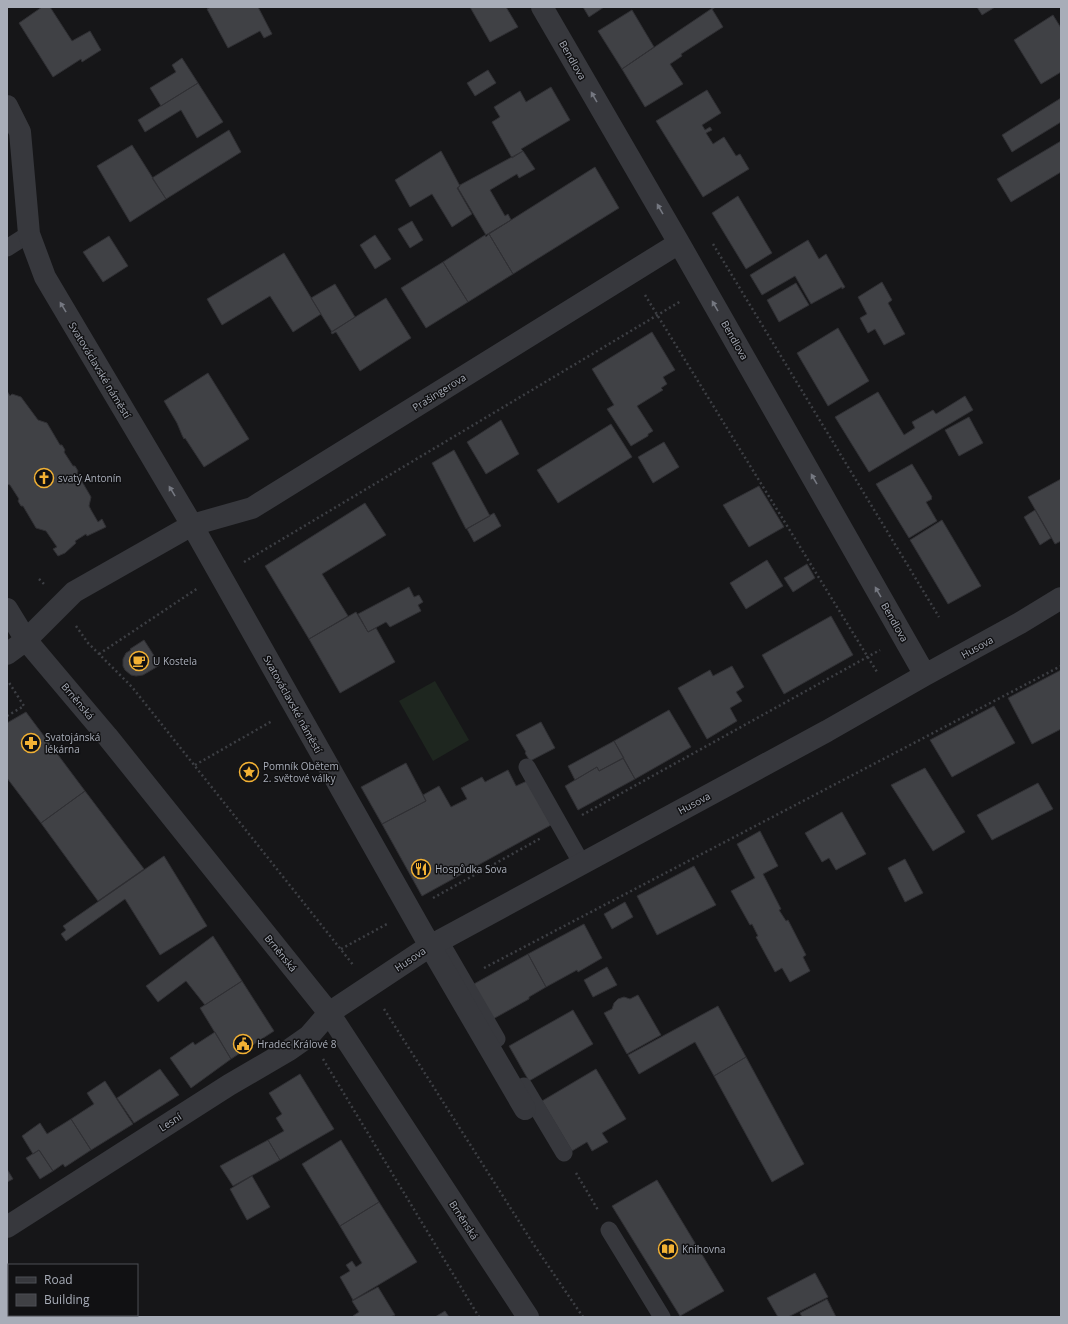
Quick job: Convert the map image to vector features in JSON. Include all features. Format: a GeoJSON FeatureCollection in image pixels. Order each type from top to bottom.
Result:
{"type":"FeatureCollection","features":[{"type":"Feature","properties":{"kind":"street","name":"Bendlova"},"geometry":{"type":"LineString","coordinates":[[542,7],[679,243],[925,675]]}},
{"type":"Feature","properties":{"kind":"street","name":"Svatováclavské náměstí"},"geometry":{"type":"LineString","coordinates":[[7,106],[20,132],[30,234],[45,277],[192,524],[410,911],[435,943],[525,1109]]}},
{"type":"Feature","properties":{"kind":"street","name":"Prašingerova"},"geometry":{"type":"LineString","coordinates":[[192,524],[252,508],[679,243]]}},
{"type":"Feature","properties":{"kind":"street"},"geometry":{"type":"LineString","coordinates":[[7,654],[26,640],[74,592],[192,524]]}},
{"type":"Feature","properties":{"kind":"street","name":"Husova"},"geometry":{"type":"LineString","coordinates":[[329,1013],[435,943],[827,731],[1020,623],[1061,598]]}},
{"type":"Feature","properties":{"kind":"street","name":"Brněnská"},"geometry":{"type":"LineString","coordinates":[[7,609],[26,640],[112,742],[329,1013],[528,1317]]}},
{"type":"Feature","properties":{"kind":"street","name":"Lesní"},"geometry":{"type":"LineString","coordinates":[[7,1227],[229,1085],[289,1050],[309,1036],[329,1013]]}},
{"type":"Feature","properties":{"kind":"lane"},"geometry":{"type":"LineString","coordinates":[[7,248],[30,234]]}},
{"type":"Feature","properties":{"kind":"lane"},"geometry":{"type":"LineString","coordinates":[[527,767],[582,864]]}},
{"type":"Feature","properties":{"kind":"lane"},"geometry":{"type":"LineString","coordinates":[[435,943],[462,979],[564,1153]]}},
{"type":"Feature","properties":{"kind":"lane"},"geometry":{"type":"LineString","coordinates":[[609,1230],[662,1317]]}},
{"type":"Feature","properties":{"kind":"path"},"geometry":{"type":"LineString","coordinates":[[713,244],[938,617]]}},
{"type":"Feature","properties":{"kind":"path"},"geometry":{"type":"LineString","coordinates":[[631,272],[891,694]]}},
{"type":"Feature","properties":{"kind":"path"},"geometry":{"type":"LineString","coordinates":[[242,563],[704,287]]}},
{"type":"Feature","properties":{"kind":"path"},"geometry":{"type":"LineString","coordinates":[[99,654],[220,573]]}},
{"type":"Feature","properties":{"kind":"path"},"geometry":{"type":"LineString","coordinates":[[39,579],[61,605],[88,643],[132,687],[370,986],[530,1239],[583,1317]]}},
{"type":"Feature","properties":{"kind":"path"},"geometry":{"type":"LineString","coordinates":[[340,949],[868,657],[903,636]]}},
{"type":"Feature","properties":{"kind":"path"},"geometry":{"type":"LineString","coordinates":[[462,979],[1061,666]]}},
{"type":"Feature","properties":{"kind":"path"},"geometry":{"type":"LineString","coordinates":[[7,680],[24,706],[7,716]]}},
{"type":"Feature","properties":{"kind":"path"},"geometry":{"type":"LineString","coordinates":[[195,765],[296,708]]}},
{"type":"Feature","properties":{"kind":"path"},"geometry":{"type":"LineString","coordinates":[[309,1036],[479,1317]]}},
{"type":"Feature","properties":{"kind":"path"},"geometry":{"type":"LineString","coordinates":[[564,1153],[609,1230]]}},
{"type":"Feature","properties":{"kind":"shaded area"},"geometry":{"type":"Polygon","coordinates":[[[435,681],[469,740],[433,761],[399,701],[435,681]]]}},
{"type":"Feature","properties":{"kind":"building"},"geometry":{"type":"Polygon","coordinates":[[[42,7],[50,7],[72,41],[90,31],[101,50],[82,62],[81,59],[53,77],[19,23],[42,7]]]}},
{"type":"Feature","properties":{"kind":"building"},"geometry":{"type":"Polygon","coordinates":[[[211,7],[258,7],[272,34],[264,38],[260,31],[228,48],[207,9],[211,7]]]}},
{"type":"Feature","properties":{"kind":"building"},"geometry":{"type":"Polygon","coordinates":[[[470,7],[506,7],[518,27],[490,42],[470,7]]]}},
{"type":"Feature","properties":{"kind":"building"},"geometry":{"type":"Polygon","coordinates":[[[583,7],[604,7],[589,17],[583,7]]]}},
{"type":"Feature","properties":{"kind":"building"},"geometry":{"type":"Polygon","coordinates":[[[714,7],[716,7],[712,9],[723,27],[681,54],[682,56],[670,64],[683,84],[645,107],[622,69],[714,7]]]}},
{"type":"Feature","properties":{"kind":"building"},"geometry":{"type":"Polygon","coordinates":[[[977,7],[995,7],[982,15],[977,7]]]}},
{"type":"Feature","properties":{"kind":"building"},"geometry":{"type":"Polygon","coordinates":[[[632,10],[654,47],[622,69],[598,31],[632,10]]]}},
{"type":"Feature","properties":{"kind":"building"},"geometry":{"type":"Polygon","coordinates":[[[1053,15],[1061,28],[1061,72],[1041,84],[1014,40],[1053,15]]]}},
{"type":"Feature","properties":{"kind":"building"},"geometry":{"type":"Polygon","coordinates":[[[182,58],[198,83],[161,106],[150,88],[176,72],[172,65],[182,58]]]}},
{"type":"Feature","properties":{"kind":"building"},"geometry":{"type":"Polygon","coordinates":[[[488,70],[496,83],[475,96],[467,83],[488,70]]]}},
{"type":"Feature","properties":{"kind":"building"},"geometry":{"type":"Polygon","coordinates":[[[198,83],[223,122],[197,138],[181,110],[145,132],[138,120],[198,83]]]}},
{"type":"Feature","properties":{"kind":"building"},"geometry":{"type":"Polygon","coordinates":[[[551,87],[570,120],[521,149],[523,151],[512,158],[492,122],[500,117],[494,107],[520,91],[526,102],[551,87]]]}},
{"type":"Feature","properties":{"kind":"building"},"geometry":{"type":"Polygon","coordinates":[[[707,90],[721,113],[702,125],[705,130],[710,127],[712,130],[706,133],[713,144],[724,137],[736,156],[740,154],[749,169],[703,197],[656,121],[707,90]]]}},
{"type":"Feature","properties":{"kind":"building"},"geometry":{"type":"Polygon","coordinates":[[[1061,98],[1061,122],[1012,152],[1002,135],[1061,98]]]}},
{"type":"Feature","properties":{"kind":"building"},"geometry":{"type":"Polygon","coordinates":[[[229,130],[241,152],[166,199],[152,178],[229,130]]]}},
{"type":"Feature","properties":{"kind":"building"},"geometry":{"type":"Polygon","coordinates":[[[1061,141],[1061,172],[1011,202],[997,179],[1061,141]]]}},
{"type":"Feature","properties":{"kind":"building"},"geometry":{"type":"Polygon","coordinates":[[[132,145],[166,199],[130,222],[97,166],[132,145]]]}},
{"type":"Feature","properties":{"kind":"building"},"geometry":{"type":"Polygon","coordinates":[[[441,151],[460,186],[457,188],[472,214],[452,227],[432,194],[410,207],[395,180],[441,151]]]}},
{"type":"Feature","properties":{"kind":"building"},"geometry":{"type":"Polygon","coordinates":[[[523,151],[535,169],[519,178],[517,174],[490,190],[505,216],[508,214],[511,220],[486,235],[458,188],[460,185],[523,151]]]}},
{"type":"Feature","properties":{"kind":"building"},"geometry":{"type":"Polygon","coordinates":[[[595,167],[619,208],[513,274],[489,234],[595,167]]]}},
{"type":"Feature","properties":{"kind":"building"},"geometry":{"type":"Polygon","coordinates":[[[738,196],[772,253],[746,269],[712,213],[738,196]]]}},
{"type":"Feature","properties":{"kind":"building"},"geometry":{"type":"Polygon","coordinates":[[[412,221],[423,240],[410,248],[398,229],[412,221]]]}},
{"type":"Feature","properties":{"kind":"building"},"geometry":{"type":"Polygon","coordinates":[[[489,234],[513,274],[468,302],[443,262],[485,235],[486,237],[489,234]]]}},
{"type":"Feature","properties":{"kind":"building"},"geometry":{"type":"Polygon","coordinates":[[[375,235],[391,259],[375,269],[360,245],[375,235]]]}},
{"type":"Feature","properties":{"kind":"building"},"geometry":{"type":"Polygon","coordinates":[[[109,236],[128,266],[103,282],[83,252],[109,236]]]}},
{"type":"Feature","properties":{"kind":"building"},"geometry":{"type":"Polygon","coordinates":[[[808,240],[819,259],[826,254],[845,287],[842,289],[842,287],[811,304],[795,276],[762,295],[750,275],[808,240]]]}},
{"type":"Feature","properties":{"kind":"building"},"geometry":{"type":"Polygon","coordinates":[[[284,253],[321,314],[293,332],[270,296],[222,325],[207,299],[284,253]]]}},
{"type":"Feature","properties":{"kind":"building"},"geometry":{"type":"Polygon","coordinates":[[[443,262],[468,302],[426,328],[401,288],[443,262]]]}},
{"type":"Feature","properties":{"kind":"building"},"geometry":{"type":"Polygon","coordinates":[[[882,282],[892,300],[888,303],[905,334],[884,345],[875,329],[868,333],[860,318],[867,314],[858,297],[882,282]]]}},
{"type":"Feature","properties":{"kind":"building"},"geometry":{"type":"Polygon","coordinates":[[[796,283],[809,305],[779,322],[767,300],[796,283]]]}},
{"type":"Feature","properties":{"kind":"building"},"geometry":{"type":"Polygon","coordinates":[[[335,284],[355,317],[332,332],[311,298],[335,284]]]}},
{"type":"Feature","properties":{"kind":"building"},"geometry":{"type":"Polygon","coordinates":[[[386,298],[411,338],[360,371],[336,332],[332,334],[331,332],[386,298]]]}},
{"type":"Feature","properties":{"kind":"building"},"geometry":{"type":"Polygon","coordinates":[[[838,328],[869,381],[828,406],[797,353],[838,328]]]}},
{"type":"Feature","properties":{"kind":"building"},"geometry":{"type":"Polygon","coordinates":[[[652,332],[675,370],[663,377],[667,384],[661,388],[663,390],[637,406],[653,431],[648,434],[648,436],[631,446],[607,409],[614,405],[592,369],[652,332]]]}},
{"type":"Feature","properties":{"kind":"building"},"geometry":{"type":"Polygon","coordinates":[[[208,373],[249,439],[204,467],[185,438],[184,439],[177,423],[164,401],[208,373]]]}},
{"type":"Feature","properties":{"kind":"building","name":"svatý Antonín"},"geometry":{"type":"Polygon","coordinates":[[[7,391],[10,396],[12,394],[21,397],[38,420],[47,423],[60,445],[62,445],[65,450],[64,452],[73,466],[75,466],[78,471],[77,473],[91,497],[89,506],[91,510],[98,522],[102,519],[106,527],[87,536],[86,534],[75,541],[76,543],[65,553],[58,556],[53,549],[57,547],[46,531],[36,528],[23,506],[21,506],[18,501],[19,499],[10,485],[7,484],[7,391]]]}},
{"type":"Feature","properties":{"kind":"building"},"geometry":{"type":"Polygon","coordinates":[[[878,392],[904,435],[915,428],[912,422],[933,410],[936,414],[965,396],[973,410],[869,472],[835,417],[878,392]]]}},
{"type":"Feature","properties":{"kind":"building"},"geometry":{"type":"Polygon","coordinates":[[[969,417],[983,443],[959,456],[945,430],[969,417]]]}},
{"type":"Feature","properties":{"kind":"building"},"geometry":{"type":"Polygon","coordinates":[[[501,420],[519,454],[486,474],[467,442],[501,420]]]}},
{"type":"Feature","properties":{"kind":"building"},"geometry":{"type":"Polygon","coordinates":[[[611,424],[632,457],[558,503],[537,470],[611,424]]]}},
{"type":"Feature","properties":{"kind":"building"},"geometry":{"type":"Polygon","coordinates":[[[664,442],[679,467],[653,483],[638,457],[664,442]]]}},
{"type":"Feature","properties":{"kind":"building"},"geometry":{"type":"Polygon","coordinates":[[[454,450],[490,516],[466,529],[432,463],[454,450]]]}},
{"type":"Feature","properties":{"kind":"building"},"geometry":{"type":"Polygon","coordinates":[[[912,464],[932,497],[932,499],[926,502],[937,521],[909,538],[876,484],[912,464]]]}},
{"type":"Feature","properties":{"kind":"building"},"geometry":{"type":"Polygon","coordinates":[[[1061,479],[1061,541],[1055,544],[1028,497],[1061,479]]]}},
{"type":"Feature","properties":{"kind":"building"},"geometry":{"type":"Polygon","coordinates":[[[759,486],[784,527],[749,547],[723,505],[759,486]]]}},
{"type":"Feature","properties":{"kind":"building"},"geometry":{"type":"Polygon","coordinates":[[[365,503],[386,535],[322,574],[348,616],[309,639],[265,566],[365,503]]]}},
{"type":"Feature","properties":{"kind":"building"},"geometry":{"type":"Polygon","coordinates":[[[1035,510],[1051,538],[1040,545],[1024,517],[1035,510]]]}},
{"type":"Feature","properties":{"kind":"building"},"geometry":{"type":"Polygon","coordinates":[[[494,513],[501,526],[474,542],[467,529],[494,513]]]}},
{"type":"Feature","properties":{"kind":"building"},"geometry":{"type":"Polygon","coordinates":[[[942,520],[981,586],[948,604],[910,540],[942,520]]]}},
{"type":"Feature","properties":{"kind":"building"},"geometry":{"type":"Polygon","coordinates":[[[767,560],[783,586],[746,609],[730,583],[767,560]]]}},
{"type":"Feature","properties":{"kind":"building"},"geometry":{"type":"Polygon","coordinates":[[[807,564],[815,578],[793,592],[784,578],[807,564]]]}},
{"type":"Feature","properties":{"kind":"building"},"geometry":{"type":"Polygon","coordinates":[[[409,587],[414,597],[419,595],[423,602],[418,605],[421,611],[390,627],[386,622],[368,632],[358,614],[409,587]]]}},
{"type":"Feature","properties":{"kind":"building"},"geometry":{"type":"Polygon","coordinates":[[[356,612],[368,632],[376,628],[395,662],[340,693],[309,639],[356,612]]]}},
{"type":"Feature","properties":{"kind":"building"},"geometry":{"type":"Polygon","coordinates":[[[831,616],[853,655],[784,694],[762,655],[831,616]]]}},
{"type":"Feature","properties":{"kind":"building"},"geometry":{"type":"Polygon","coordinates":[[[144,640],[160,665],[143,675],[131,675],[123,666],[123,659],[126,653],[131,650],[130,649],[144,640]]]}},
{"type":"Feature","properties":{"kind":"building"},"geometry":{"type":"Polygon","coordinates":[[[732,666],[744,687],[736,692],[742,701],[730,708],[737,721],[707,739],[678,688],[710,670],[713,676],[732,666]]]}},
{"type":"Feature","properties":{"kind":"building"},"geometry":{"type":"Polygon","coordinates":[[[1061,670],[1061,729],[1032,744],[1008,698],[1061,670]]]}},
{"type":"Feature","properties":{"kind":"building"},"geometry":{"type":"Polygon","coordinates":[[[994,706],[1015,743],[952,777],[930,740],[994,706]]]}},
{"type":"Feature","properties":{"kind":"building"},"geometry":{"type":"Polygon","coordinates":[[[669,710],[691,747],[635,779],[614,741],[669,710]]]}},
{"type":"Feature","properties":{"kind":"building"},"geometry":{"type":"Polygon","coordinates":[[[26,712],[85,791],[41,823],[7,778],[7,723],[26,712]]]}},
{"type":"Feature","properties":{"kind":"building"},"geometry":{"type":"Polygon","coordinates":[[[541,722],[555,748],[530,761],[516,735],[541,722]]]}},
{"type":"Feature","properties":{"kind":"building"},"geometry":{"type":"Polygon","coordinates":[[[614,741],[624,758],[599,771],[597,767],[575,780],[568,766],[614,741]]]}},
{"type":"Feature","properties":{"kind":"building"},"geometry":{"type":"Polygon","coordinates":[[[623,758],[635,779],[578,810],[565,786],[597,767],[599,771],[623,758]]]}},
{"type":"Feature","properties":{"kind":"building"},"geometry":{"type":"Polygon","coordinates":[[[406,763],[426,801],[382,824],[361,787],[406,763]]]}},
{"type":"Feature","properties":{"kind":"building"},"geometry":{"type":"Polygon","coordinates":[[[925,768],[965,832],[933,851],[891,785],[925,768]]]}},
{"type":"Feature","properties":{"kind":"building"},"geometry":{"type":"Polygon","coordinates":[[[508,770],[516,786],[527,781],[551,825],[422,896],[382,824],[426,801],[423,795],[439,786],[451,807],[467,799],[461,788],[482,777],[485,782],[508,770]]]}},
{"type":"Feature","properties":{"kind":"building"},"geometry":{"type":"Polygon","coordinates":[[[1038,783],[1053,809],[992,840],[977,815],[1038,783]]]}},
{"type":"Feature","properties":{"kind":"building"},"geometry":{"type":"Polygon","coordinates":[[[85,791],[144,869],[98,901],[41,823],[85,791]]]}},
{"type":"Feature","properties":{"kind":"building"},"geometry":{"type":"Polygon","coordinates":[[[842,812],[866,854],[836,870],[829,858],[822,862],[805,833],[842,812]]]}},
{"type":"Feature","properties":{"kind":"building"},"geometry":{"type":"Polygon","coordinates":[[[760,831],[778,866],[763,874],[781,909],[779,910],[786,921],[788,920],[806,955],[803,957],[810,971],[790,982],[782,968],[775,972],[756,937],[758,936],[752,924],[750,925],[731,891],[755,878],[737,844],[760,831]]]}},
{"type":"Feature","properties":{"kind":"building"},"geometry":{"type":"Polygon","coordinates":[[[164,856],[207,926],[160,955],[125,899],[66,941],[61,934],[66,930],[63,926],[164,856]]]}},
{"type":"Feature","properties":{"kind":"building"},"geometry":{"type":"Polygon","coordinates":[[[905,859],[923,893],[905,902],[888,868],[905,859]]]}},
{"type":"Feature","properties":{"kind":"building"},"geometry":{"type":"Polygon","coordinates":[[[694,866],[716,905],[657,935],[637,896],[694,866]]]}},
{"type":"Feature","properties":{"kind":"building"},"geometry":{"type":"Polygon","coordinates":[[[625,902],[633,917],[612,929],[604,914],[625,902]]]}},
{"type":"Feature","properties":{"kind":"building"},"geometry":{"type":"Polygon","coordinates":[[[584,924],[602,958],[578,972],[577,970],[546,987],[528,954],[584,924]]]}},
{"type":"Feature","properties":{"kind":"building"},"geometry":{"type":"Polygon","coordinates":[[[213,936],[242,981],[205,1005],[186,981],[158,1002],[146,986],[213,936]]]}},
{"type":"Feature","properties":{"kind":"building"},"geometry":{"type":"Polygon","coordinates":[[[528,954],[546,987],[529,997],[529,999],[493,1019],[472,985],[528,954]]]}},
{"type":"Feature","properties":{"kind":"building"},"geometry":{"type":"Polygon","coordinates":[[[607,967],[617,985],[593,997],[584,980],[607,967]]]}},
{"type":"Feature","properties":{"kind":"building"},"geometry":{"type":"Polygon","coordinates":[[[242,981],[274,1031],[231,1059],[200,1008],[242,981]]]}},
{"type":"Feature","properties":{"kind":"building"},"geometry":{"type":"Polygon","coordinates":[[[638,995],[661,1035],[627,1054],[604,1013],[612,1009],[614,1003],[618,999],[624,997],[630,999],[638,995]]]}},
{"type":"Feature","properties":{"kind":"building"},"geometry":{"type":"Polygon","coordinates":[[[718,1006],[746,1057],[714,1076],[695,1042],[639,1074],[628,1055],[718,1006]]]}},
{"type":"Feature","properties":{"kind":"building"},"geometry":{"type":"Polygon","coordinates":[[[573,1010],[593,1044],[529,1081],[509,1046],[573,1010]]]}},
{"type":"Feature","properties":{"kind":"building"},"geometry":{"type":"Polygon","coordinates":[[[215,1032],[231,1059],[191,1088],[170,1058],[193,1042],[195,1045],[215,1032]]]}},
{"type":"Feature","properties":{"kind":"building"},"geometry":{"type":"Polygon","coordinates":[[[746,1057],[804,1164],[772,1182],[714,1076],[746,1057]]]}},
{"type":"Feature","properties":{"kind":"building"},"geometry":{"type":"Polygon","coordinates":[[[160,1069],[179,1095],[134,1123],[117,1098],[160,1069]]]}},
{"type":"Feature","properties":{"kind":"building"},"geometry":{"type":"Polygon","coordinates":[[[596,1069],[626,1119],[602,1133],[608,1142],[592,1151],[587,1142],[572,1151],[542,1101],[596,1069]]]}},
{"type":"Feature","properties":{"kind":"building"},"geometry":{"type":"Polygon","coordinates":[[[300,1074],[334,1129],[280,1160],[268,1140],[284,1131],[276,1118],[282,1114],[269,1093],[300,1074]]]}},
{"type":"Feature","properties":{"kind":"building"},"geometry":{"type":"Polygon","coordinates":[[[105,1081],[133,1124],[91,1150],[71,1119],[94,1104],[87,1093],[105,1081]]]}},
{"type":"Feature","properties":{"kind":"building"},"geometry":{"type":"Polygon","coordinates":[[[71,1119],[91,1150],[65,1167],[63,1164],[53,1171],[39,1150],[33,1154],[22,1136],[40,1123],[47,1134],[71,1119]]]}},
{"type":"Feature","properties":{"kind":"building"},"geometry":{"type":"Polygon","coordinates":[[[268,1140],[280,1160],[233,1186],[220,1166],[268,1140]]]}},
{"type":"Feature","properties":{"kind":"building"},"geometry":{"type":"Polygon","coordinates":[[[341,1140],[379,1202],[340,1226],[302,1164],[341,1140]]]}},
{"type":"Feature","properties":{"kind":"building"},"geometry":{"type":"Polygon","coordinates":[[[39,1150],[53,1171],[40,1179],[26,1158],[39,1150]]]}},
{"type":"Feature","properties":{"kind":"building"},"geometry":{"type":"Polygon","coordinates":[[[7,1169],[13,1179],[7,1182],[7,1169]]]}},
{"type":"Feature","properties":{"kind":"building"},"geometry":{"type":"Polygon","coordinates":[[[252,1176],[270,1207],[247,1220],[230,1189],[252,1176]]]}},
{"type":"Feature","properties":{"kind":"building","name":"Knihovna"},"geometry":{"type":"Polygon","coordinates":[[[657,1180],[724,1291],[680,1316],[612,1206],[657,1180]]]}},
{"type":"Feature","properties":{"kind":"building"},"geometry":{"type":"Polygon","coordinates":[[[379,1202],[417,1262],[353,1300],[340,1277],[350,1271],[346,1265],[352,1261],[356,1267],[362,1263],[340,1226],[379,1202]]]}},
{"type":"Feature","properties":{"kind":"building"},"geometry":{"type":"Polygon","coordinates":[[[815,1273],[828,1297],[788,1317],[778,1317],[767,1298],[815,1273]]]}},
{"type":"Feature","properties":{"kind":"building"},"geometry":{"type":"Polygon","coordinates":[[[378,1287],[395,1315],[390,1317],[354,1317],[353,1316],[359,1312],[352,1301],[378,1287]]]}},
{"type":"Feature","properties":{"kind":"building"},"geometry":{"type":"Polygon","coordinates":[[[8,1288],[8,1308],[7,1307],[8,1288]]]}},
{"type":"Feature","properties":{"kind":"building"},"geometry":{"type":"Polygon","coordinates":[[[827,1299],[836,1317],[802,1317],[800,1313],[827,1299]]]}},
{"type":"Feature","properties":{"kind":"building"},"geometry":{"type":"Polygon","coordinates":[[[445,1311],[449,1317],[435,1317],[445,1311]]]}},
{"type":"Feature","properties":{"kind":"building"},"geometry":{"type":"Polygon","coordinates":[[[12,1316],[48,1317],[13,1317],[12,1316]]]}},
{"type":"Feature","properties":{"kind":"place","name":"svatý Antonín"},"geometry":{"type":"Point","coordinates":[44,478]}},
{"type":"Feature","properties":{"kind":"place","name":"U Kostela"},"geometry":{"type":"Point","coordinates":[139,661]}},
{"type":"Feature","properties":{"kind":"place","name":"Svatojánská lékárna"},"geometry":{"type":"Point","coordinates":[31,743]}},
{"type":"Feature","properties":{"kind":"place","name":"Pomník Obětem 2. světové války"},"geometry":{"type":"Point","coordinates":[249,772]}},
{"type":"Feature","properties":{"kind":"place","name":"Hospůdka Sova"},"geometry":{"type":"Point","coordinates":[421,869]}},
{"type":"Feature","properties":{"kind":"place","name":"Hradec Králové 8"},"geometry":{"type":"Point","coordinates":[243,1044]}},
{"type":"Feature","properties":{"kind":"place","name":"Knihovna"},"geometry":{"type":"Point","coordinates":[668,1249]}}]}
